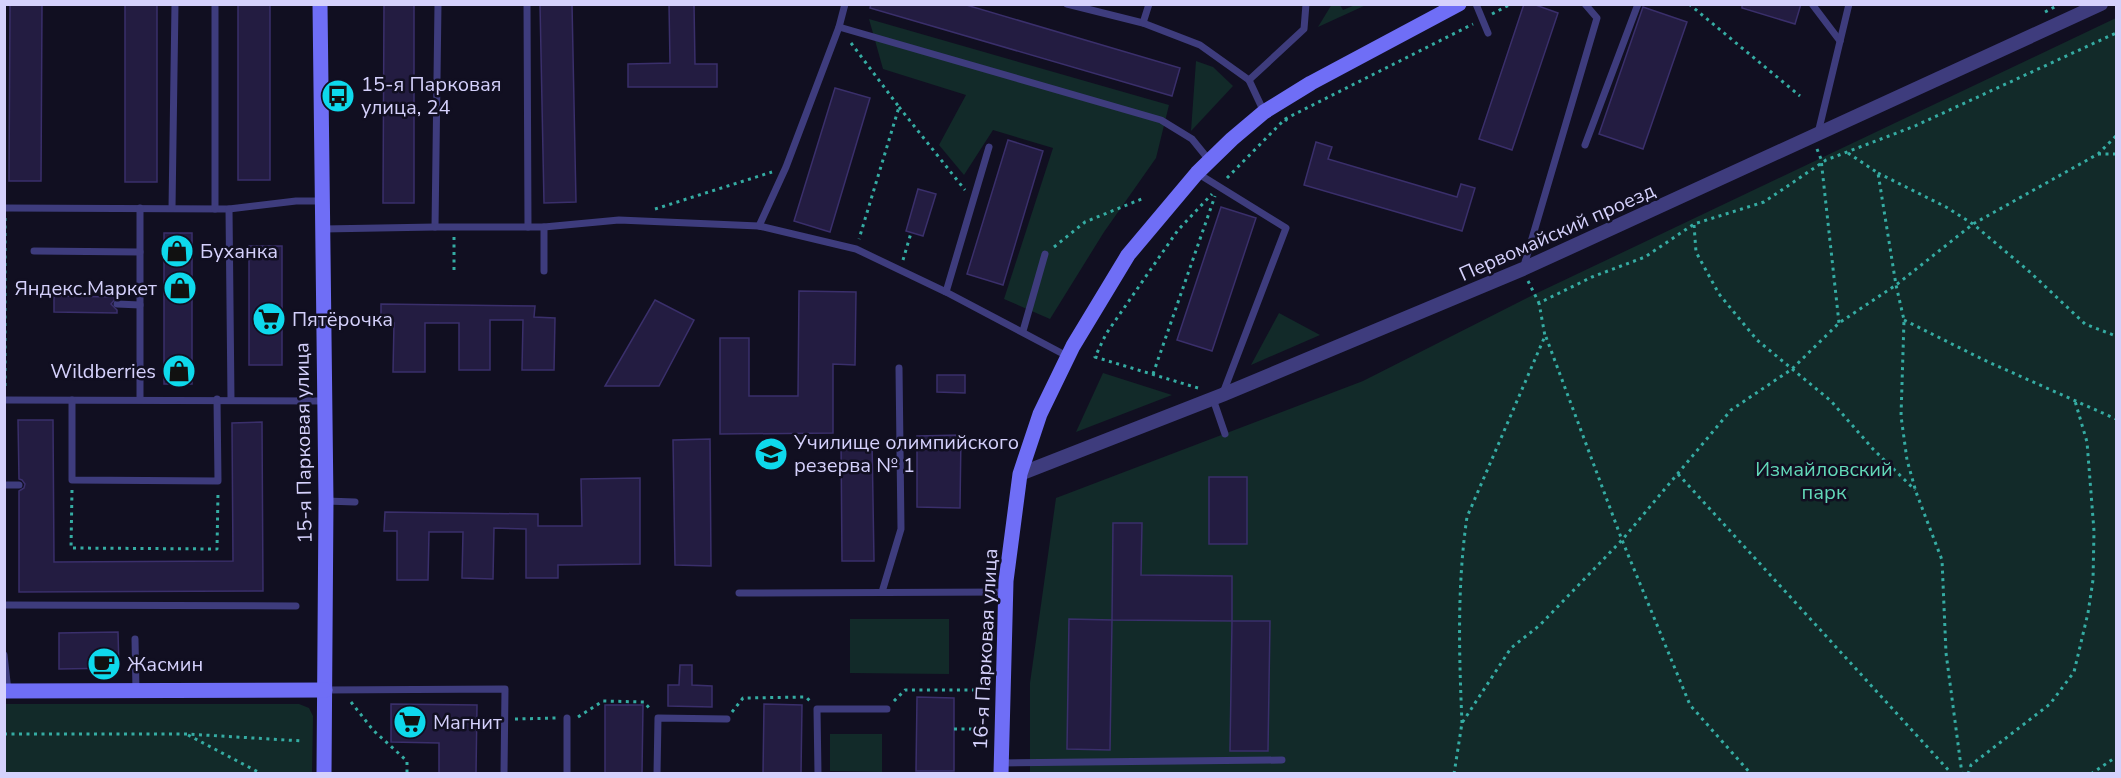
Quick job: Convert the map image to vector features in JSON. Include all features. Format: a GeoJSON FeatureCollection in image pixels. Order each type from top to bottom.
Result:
{"type":"FeatureCollection","features":[{"type":"Feature","properties":{"kind":"street","name":"15-я Парковая улица"},"geometry":{"type":"LineString","coordinates":[[320,4],[326,501],[324,774]]}},
{"type":"Feature","properties":{"kind":"street","name":"16-я Парковая улица"},"geometry":{"type":"LineString","coordinates":[[1001,768],[1006,592],[1020,474],[1040,414],[1067,356],[1128,255],[1197,173],[1232,138],[1264,112],[1311,83],[1460,4]]}},
{"type":"Feature","properties":{"kind":"street","name":"Первомайский проезд"},"geometry":{"type":"LineString","coordinates":[[1020,474],[1218,397],[1523,269],[2101,4]]}},
{"type":"Feature","properties":{"kind":"street"},"geometry":{"type":"LineString","coordinates":[[6,691],[325,690]]}},
{"type":"Feature","properties":{"kind":"lane"},"geometry":{"type":"LineString","coordinates":[[172,208],[175,4]]}},
{"type":"Feature","properties":{"kind":"lane"},"geometry":{"type":"LineString","coordinates":[[215,4],[215,209]]}},
{"type":"Feature","properties":{"kind":"lane"},"geometry":{"type":"LineString","coordinates":[[435,226],[438,4]]}},
{"type":"Feature","properties":{"kind":"lane"},"geometry":{"type":"LineString","coordinates":[[527,4],[528,227]]}},
{"type":"Feature","properties":{"kind":"lane"},"geometry":{"type":"LineString","coordinates":[[759,226],[786,167],[839,27],[845,4]]}},
{"type":"Feature","properties":{"kind":"lane"},"geometry":{"type":"LineString","coordinates":[[1067,4],[1143,23],[1200,45],[1249,80],[1264,112]]}},
{"type":"Feature","properties":{"kind":"lane"},"geometry":{"type":"LineString","coordinates":[[1143,23],[1149,4]]}},
{"type":"Feature","properties":{"kind":"lane"},"geometry":{"type":"LineString","coordinates":[[1249,80],[1304,29],[1306,4]]}},
{"type":"Feature","properties":{"kind":"lane"},"geometry":{"type":"LineString","coordinates":[[1476,4],[1488,33]]}},
{"type":"Feature","properties":{"kind":"lane"},"geometry":{"type":"LineString","coordinates":[[1523,269],[1597,18],[1585,4]]}},
{"type":"Feature","properties":{"kind":"lane"},"geometry":{"type":"LineString","coordinates":[[1585,145],[1638,4]]}},
{"type":"Feature","properties":{"kind":"lane"},"geometry":{"type":"LineString","coordinates":[[1812,4],[1840,41]]}},
{"type":"Feature","properties":{"kind":"lane"},"geometry":{"type":"LineString","coordinates":[[1818,135],[1849,4]]}},
{"type":"Feature","properties":{"kind":"lane"},"geometry":{"type":"LineString","coordinates":[[839,27],[1161,120],[1192,139],[1209,160]]}},
{"type":"Feature","properties":{"kind":"lane"},"geometry":{"type":"LineString","coordinates":[[946,292],[989,147]]}},
{"type":"Feature","properties":{"kind":"lane"},"geometry":{"type":"LineString","coordinates":[[1197,173],[1286,228],[1218,397],[1225,434]]}},
{"type":"Feature","properties":{"kind":"lane"},"geometry":{"type":"LineString","coordinates":[[5,206],[215,209],[296,201],[322,201]]}},
{"type":"Feature","properties":{"kind":"lane"},"geometry":{"type":"LineString","coordinates":[[140,208],[140,399]]}},
{"type":"Feature","properties":{"kind":"lane"},"geometry":{"type":"LineString","coordinates":[[229,208],[231,399]]}},
{"type":"Feature","properties":{"kind":"lane"},"geometry":{"type":"LineString","coordinates":[[322,229],[435,226],[544,227],[619,220],[759,226],[856,249],[1023,331],[1067,356]]}},
{"type":"Feature","properties":{"kind":"lane"},"geometry":{"type":"LineString","coordinates":[[544,227],[544,271]]}},
{"type":"Feature","properties":{"kind":"lane"},"geometry":{"type":"LineString","coordinates":[[34,251],[140,252]]}},
{"type":"Feature","properties":{"kind":"lane"},"geometry":{"type":"LineString","coordinates":[[1023,331],[1045,254]]}},
{"type":"Feature","properties":{"kind":"lane"},"geometry":{"type":"LineString","coordinates":[[117,304],[140,305]]}},
{"type":"Feature","properties":{"kind":"lane"},"geometry":{"type":"LineString","coordinates":[[882,592],[901,529],[899,368]]}},
{"type":"Feature","properties":{"kind":"lane"},"geometry":{"type":"LineString","coordinates":[[72,400],[72,480],[218,481],[217,399]]}},
{"type":"Feature","properties":{"kind":"lane"},"geometry":{"type":"LineString","coordinates":[[5,400],[324,401]]}},
{"type":"Feature","properties":{"kind":"lane"},"geometry":{"type":"LineString","coordinates":[[4,484],[19,485]]}},
{"type":"Feature","properties":{"kind":"lane"},"geometry":{"type":"LineString","coordinates":[[326,501],[355,502]]}},
{"type":"Feature","properties":{"kind":"lane"},"geometry":{"type":"LineString","coordinates":[[739,593],[1006,592]]}},
{"type":"Feature","properties":{"kind":"lane"},"geometry":{"type":"LineString","coordinates":[[4,605],[296,606]]}},
{"type":"Feature","properties":{"kind":"lane"},"geometry":{"type":"LineString","coordinates":[[135,639],[136,691]]}},
{"type":"Feature","properties":{"kind":"lane"},"geometry":{"type":"LineString","coordinates":[[4,655],[6,691]]}},
{"type":"Feature","properties":{"kind":"lane"},"geometry":{"type":"LineString","coordinates":[[325,690],[505,689],[504,774]]}},
{"type":"Feature","properties":{"kind":"lane"},"geometry":{"type":"LineString","coordinates":[[818,774],[817,709],[887,709]]}},
{"type":"Feature","properties":{"kind":"lane"},"geometry":{"type":"LineString","coordinates":[[567,718],[567,774]]}},
{"type":"Feature","properties":{"kind":"lane"},"geometry":{"type":"LineString","coordinates":[[657,774],[658,718],[727,718]]}},
{"type":"Feature","properties":{"kind":"lane"},"geometry":{"type":"LineString","coordinates":[[1001,768],[1282,760]]}},
{"type":"Feature","properties":{"kind":"path"},"geometry":{"type":"LineString","coordinates":[[1218,397],[1095,357],[1106,334],[1178,230],[1285,119],[1511,4]]}},
{"type":"Feature","properties":{"kind":"path"},"geometry":{"type":"LineString","coordinates":[[1689,4],[1800,96]]}},
{"type":"Feature","properties":{"kind":"path"},"geometry":{"type":"LineString","coordinates":[[839,27],[973,201]]}},
{"type":"Feature","properties":{"kind":"path"},"geometry":{"type":"LineString","coordinates":[[1539,303],[1592,277],[1645,257],[1694,224],[1764,202],[1821,161],[1848,153],[1915,126],[2116,33]]}},
{"type":"Feature","properties":{"kind":"path"},"geometry":{"type":"LineString","coordinates":[[856,249],[899,107]]}},
{"type":"Feature","properties":{"kind":"path"},"geometry":{"type":"LineString","coordinates":[[1285,119],[1290,123]]}},
{"type":"Feature","properties":{"kind":"path"},"geometry":{"type":"LineString","coordinates":[[1462,723],[1511,648],[1540,625],[1622,540],[1731,410],[1792,369],[1839,322],[1896,285],[1973,224],[2097,154],[2116,136]]}},
{"type":"Feature","properties":{"kind":"path"},"geometry":{"type":"LineString","coordinates":[[1848,153],[1878,173],[1946,207],[1973,224],[2031,273],[2085,324],[2116,336]]}},
{"type":"Feature","properties":{"kind":"path"},"geometry":{"type":"LineString","coordinates":[[2097,154],[2116,154]]}},
{"type":"Feature","properties":{"kind":"path"},"geometry":{"type":"LineString","coordinates":[[1821,161],[1839,322]]}},
{"type":"Feature","properties":{"kind":"path"},"geometry":{"type":"LineString","coordinates":[[652,210],[786,167]]}},
{"type":"Feature","properties":{"kind":"path"},"geometry":{"type":"LineString","coordinates":[[1878,173],[1904,320],[1901,416],[1907,460],[1916,492],[1942,560],[1946,653],[1962,774]]}},
{"type":"Feature","properties":{"kind":"path"},"geometry":{"type":"LineString","coordinates":[[1153,375],[1219,186]]}},
{"type":"Feature","properties":{"kind":"path"},"geometry":{"type":"LineString","coordinates":[[1045,254],[1085,222],[1144,198]]}},
{"type":"Feature","properties":{"kind":"path"},"geometry":{"type":"LineString","coordinates":[[5,206],[5,400]]}},
{"type":"Feature","properties":{"kind":"path"},"geometry":{"type":"LineString","coordinates":[[1694,224],[1696,252],[1719,294],[1757,340],[1831,401],[1873,449],[1916,492]]}},
{"type":"Feature","properties":{"kind":"path"},"geometry":{"type":"LineString","coordinates":[[454,227],[454,271]]}},
{"type":"Feature","properties":{"kind":"path"},"geometry":{"type":"LineString","coordinates":[[900,270],[911,233]]}},
{"type":"Feature","properties":{"kind":"path"},"geometry":{"type":"LineString","coordinates":[[1523,269],[1539,303],[1545,336],[1622,540],[1690,705],[1748,772]]}},
{"type":"Feature","properties":{"kind":"path"},"geometry":{"type":"LineString","coordinates":[[1904,320],[1984,360],[2116,419]]}},
{"type":"Feature","properties":{"kind":"path"},"geometry":{"type":"LineString","coordinates":[[1454,774],[1462,723],[1459,633],[1463,542],[1467,517],[1545,336]]}},
{"type":"Feature","properties":{"kind":"path"},"geometry":{"type":"LineString","coordinates":[[1968,774],[1971,765],[2050,704],[2074,672],[2093,580],[2094,531],[2087,442],[2075,401]]}},
{"type":"Feature","properties":{"kind":"path"},"geometry":{"type":"LineString","coordinates":[[1678,474],[1952,774]]}},
{"type":"Feature","properties":{"kind":"path"},"geometry":{"type":"LineString","coordinates":[[72,480],[71,548],[218,549],[218,481]]}},
{"type":"Feature","properties":{"kind":"path"},"geometry":{"type":"LineString","coordinates":[[342,690],[373,730],[407,761],[407,774]]}},
{"type":"Feature","properties":{"kind":"path"},"geometry":{"type":"LineString","coordinates":[[887,709],[905,690],[980,690]]}},
{"type":"Feature","properties":{"kind":"path"},"geometry":{"type":"LineString","coordinates":[[727,718],[743,698],[806,697],[817,709]]}},
{"type":"Feature","properties":{"kind":"path"},"geometry":{"type":"LineString","coordinates":[[504,719],[578,718],[603,701],[644,702],[658,718]]}},
{"type":"Feature","properties":{"kind":"path"},"geometry":{"type":"LineString","coordinates":[[954,729],[980,729]]}},
{"type":"Feature","properties":{"kind":"path"},"geometry":{"type":"LineString","coordinates":[[4,734],[187,734],[303,741]]}},
{"type":"Feature","properties":{"kind":"path"},"geometry":{"type":"LineString","coordinates":[[187,734],[262,774]]}},
{"type":"Feature","properties":{"kind":"path"},"geometry":{"type":"LineString","coordinates":[[2091,774],[2116,757]]}},
{"type":"Feature","properties":{"kind":"green space"},"geometry":{"type":"Polygon","coordinates":[[[1332,4],[1340,5],[1343,10],[1355,5],[1366,5],[1318,27],[1332,4]]]}},
{"type":"Feature","properties":{"kind":"green space","name":"Измайловский парк"},"geometry":{"type":"Polygon","coordinates":[[[2116,18],[2116,773],[1030,774],[1030,683],[1056,498],[1363,381],[1535,294],[2116,18]]]}},
{"type":"Feature","properties":{"kind":"green space"},"geometry":{"type":"Polygon","coordinates":[[[869,19],[1169,105],[1156,158],[1104,232],[1050,319],[1004,299],[1053,148],[993,130],[964,175],[939,145],[966,95],[883,69],[869,19]]]}},
{"type":"Feature","properties":{"kind":"green space"},"geometry":{"type":"Polygon","coordinates":[[[1196,61],[1213,67],[1233,86],[1191,131],[1196,61]]]}},
{"type":"Feature","properties":{"kind":"green space"},"geometry":{"type":"Polygon","coordinates":[[[1279,313],[1320,335],[1251,365],[1279,313]]]}},
{"type":"Feature","properties":{"kind":"green space"},"geometry":{"type":"Polygon","coordinates":[[[1103,373],[1172,395],[1076,432],[1103,373]]]}},
{"type":"Feature","properties":{"kind":"green space"},"geometry":{"type":"Polygon","coordinates":[[[850,619],[949,619],[949,674],[850,673],[850,619]]]}},
{"type":"Feature","properties":{"kind":"green space"},"geometry":{"type":"Polygon","coordinates":[[[5,704],[299,704],[309,708],[313,716],[312,773],[5,773],[5,704]]]}},
{"type":"Feature","properties":{"kind":"green space"},"geometry":{"type":"Polygon","coordinates":[[[830,734],[882,734],[882,772],[830,771],[830,734]]]}},
{"type":"Feature","properties":{"kind":"building"},"geometry":{"type":"Polygon","coordinates":[[[10,4],[42,4],[41,181],[9,181],[10,4]]]}},
{"type":"Feature","properties":{"kind":"building"},"geometry":{"type":"Polygon","coordinates":[[[125,4],[157,4],[157,182],[125,182],[125,4]]]}},
{"type":"Feature","properties":{"kind":"building"},"geometry":{"type":"Polygon","coordinates":[[[238,4],[270,4],[270,180],[238,180],[238,4]]]}},
{"type":"Feature","properties":{"kind":"building"},"geometry":{"type":"Polygon","coordinates":[[[384,4],[414,4],[414,203],[383,203],[384,4]]]}},
{"type":"Feature","properties":{"kind":"building"},"geometry":{"type":"Polygon","coordinates":[[[540,4],[572,4],[576,202],[544,203],[540,4]]]}},
{"type":"Feature","properties":{"kind":"building"},"geometry":{"type":"Polygon","coordinates":[[[669,4],[694,4],[695,64],[717,64],[717,87],[628,87],[628,64],[670,63],[669,4]]]}},
{"type":"Feature","properties":{"kind":"building"},"geometry":{"type":"Polygon","coordinates":[[[871,4],[963,4],[1180,68],[1172,96],[870,8],[871,4]]]}},
{"type":"Feature","properties":{"kind":"building"},"geometry":{"type":"Polygon","coordinates":[[[1524,4],[1533,4],[1558,13],[1512,150],[1479,139],[1524,4]]]}},
{"type":"Feature","properties":{"kind":"building"},"geometry":{"type":"Polygon","coordinates":[[[1742,4],[1801,4],[1795,24],[1742,8],[1742,4]]]}},
{"type":"Feature","properties":{"kind":"building"},"geometry":{"type":"Polygon","coordinates":[[[1643,7],[1687,22],[1643,149],[1599,134],[1643,7]]]}},
{"type":"Feature","properties":{"kind":"building"},"geometry":{"type":"Polygon","coordinates":[[[835,88],[870,98],[830,232],[794,221],[835,88]]]}},
{"type":"Feature","properties":{"kind":"building"},"geometry":{"type":"Polygon","coordinates":[[[1008,140],[1043,151],[1003,285],[967,274],[1008,140]]]}},
{"type":"Feature","properties":{"kind":"building"},"geometry":{"type":"Polygon","coordinates":[[[1316,142],[1332,147],[1328,159],[1457,197],[1461,184],[1475,188],[1462,231],[1304,185],[1316,142]]]}},
{"type":"Feature","properties":{"kind":"building"},"geometry":{"type":"Polygon","coordinates":[[[918,189],[936,194],[923,236],[906,231],[918,189]]]}},
{"type":"Feature","properties":{"kind":"building"},"geometry":{"type":"Polygon","coordinates":[[[1221,207],[1256,218],[1212,351],[1177,340],[1221,207]]]}},
{"type":"Feature","properties":{"kind":"building"},"geometry":{"type":"Polygon","coordinates":[[[164,233],[192,233],[192,384],[164,384],[164,233]]]}},
{"type":"Feature","properties":{"kind":"building"},"geometry":{"type":"Polygon","coordinates":[[[249,246],[282,246],[282,365],[249,365],[249,246]]]}},
{"type":"Feature","properties":{"kind":"building"},"geometry":{"type":"Polygon","coordinates":[[[799,291],[856,292],[855,365],[833,364],[833,433],[720,434],[720,338],[749,338],[749,396],[798,396],[799,291]]]}},
{"type":"Feature","properties":{"kind":"building"},"geometry":{"type":"Polygon","coordinates":[[[54,296],[117,297],[111,304],[117,313],[54,312],[54,296]]]}},
{"type":"Feature","properties":{"kind":"building"},"geometry":{"type":"Polygon","coordinates":[[[655,300],[694,320],[659,386],[605,386],[655,300]]]}},
{"type":"Feature","properties":{"kind":"building"},"geometry":{"type":"Polygon","coordinates":[[[381,304],[535,306],[534,317],[555,318],[554,370],[522,370],[523,320],[490,320],[490,370],[459,370],[459,323],[425,323],[425,372],[393,372],[394,323],[381,323],[381,304]]]}},
{"type":"Feature","properties":{"kind":"building"},"geometry":{"type":"Polygon","coordinates":[[[937,375],[965,375],[965,393],[937,392],[937,375]]]}},
{"type":"Feature","properties":{"kind":"building"},"geometry":{"type":"Polygon","coordinates":[[[18,420],[53,420],[54,562],[233,561],[232,423],[262,422],[263,591],[19,592],[19,491],[24,488],[25,484],[19,479],[18,420]]]}},
{"type":"Feature","properties":{"kind":"building"},"geometry":{"type":"Polygon","coordinates":[[[961,435],[960,508],[917,507],[917,436],[961,435]]]}},
{"type":"Feature","properties":{"kind":"building"},"geometry":{"type":"Polygon","coordinates":[[[710,439],[711,566],[675,565],[673,440],[710,439]]]}},
{"type":"Feature","properties":{"kind":"building"},"geometry":{"type":"Polygon","coordinates":[[[841,439],[872,440],[874,561],[842,561],[841,439]]]}},
{"type":"Feature","properties":{"kind":"building"},"geometry":{"type":"Polygon","coordinates":[[[1209,477],[1247,477],[1247,544],[1209,544],[1209,477]]]}},
{"type":"Feature","properties":{"kind":"building"},"geometry":{"type":"Polygon","coordinates":[[[640,478],[640,564],[558,565],[558,578],[526,578],[526,529],[494,528],[493,579],[462,578],[463,532],[429,532],[428,580],[397,580],[397,531],[384,531],[385,512],[538,514],[538,526],[582,526],[581,479],[640,478]]]}},
{"type":"Feature","properties":{"kind":"building"},"geometry":{"type":"Polygon","coordinates":[[[1113,523],[1142,523],[1141,575],[1232,576],[1232,621],[1112,620],[1113,523]]]}},
{"type":"Feature","properties":{"kind":"building"},"geometry":{"type":"Polygon","coordinates":[[[1069,619],[1112,620],[1110,750],[1067,749],[1069,619]]]}},
{"type":"Feature","properties":{"kind":"building"},"geometry":{"type":"Polygon","coordinates":[[[1232,621],[1270,621],[1268,751],[1230,751],[1232,621]]]}},
{"type":"Feature","properties":{"kind":"building"},"geometry":{"type":"Polygon","coordinates":[[[118,632],[119,668],[59,669],[59,633],[118,632]]]}},
{"type":"Feature","properties":{"kind":"building"},"geometry":{"type":"Polygon","coordinates":[[[680,665],[692,665],[692,685],[712,686],[712,707],[668,706],[668,685],[679,685],[680,665]]]}},
{"type":"Feature","properties":{"kind":"building"},"geometry":{"type":"Polygon","coordinates":[[[917,697],[954,698],[954,771],[916,771],[917,697]]]}},
{"type":"Feature","properties":{"kind":"building"},"geometry":{"type":"Polygon","coordinates":[[[391,704],[477,705],[476,774],[439,774],[439,743],[391,742],[391,704]]]}},
{"type":"Feature","properties":{"kind":"building"},"geometry":{"type":"Polygon","coordinates":[[[764,704],[802,705],[801,774],[763,774],[764,704]]]}},
{"type":"Feature","properties":{"kind":"building"},"geometry":{"type":"Polygon","coordinates":[[[605,705],[643,705],[642,774],[605,774],[605,705]]]}},
{"type":"Feature","properties":{"kind":"place","name":"15-я Парковая улица, 24"},"geometry":{"type":"Point","coordinates":[338,96]}},
{"type":"Feature","properties":{"kind":"place","name":"Буханка"},"geometry":{"type":"Point","coordinates":[177,251]}},
{"type":"Feature","properties":{"kind":"place","name":"Яндекс.Маркет"},"geometry":{"type":"Point","coordinates":[180,288]}},
{"type":"Feature","properties":{"kind":"place","name":"Пятёрочка"},"geometry":{"type":"Point","coordinates":[269,319]}},
{"type":"Feature","properties":{"kind":"place","name":"Wildberries"},"geometry":{"type":"Point","coordinates":[179,371]}},
{"type":"Feature","properties":{"kind":"place","name":"Училище олимпийского резерва № 1"},"geometry":{"type":"Point","coordinates":[771,454]}},
{"type":"Feature","properties":{"kind":"place","name":"Жасмин"},"geometry":{"type":"Point","coordinates":[104,664]}},
{"type":"Feature","properties":{"kind":"place","name":"Магнит"},"geometry":{"type":"Point","coordinates":[410,722]}}]}
